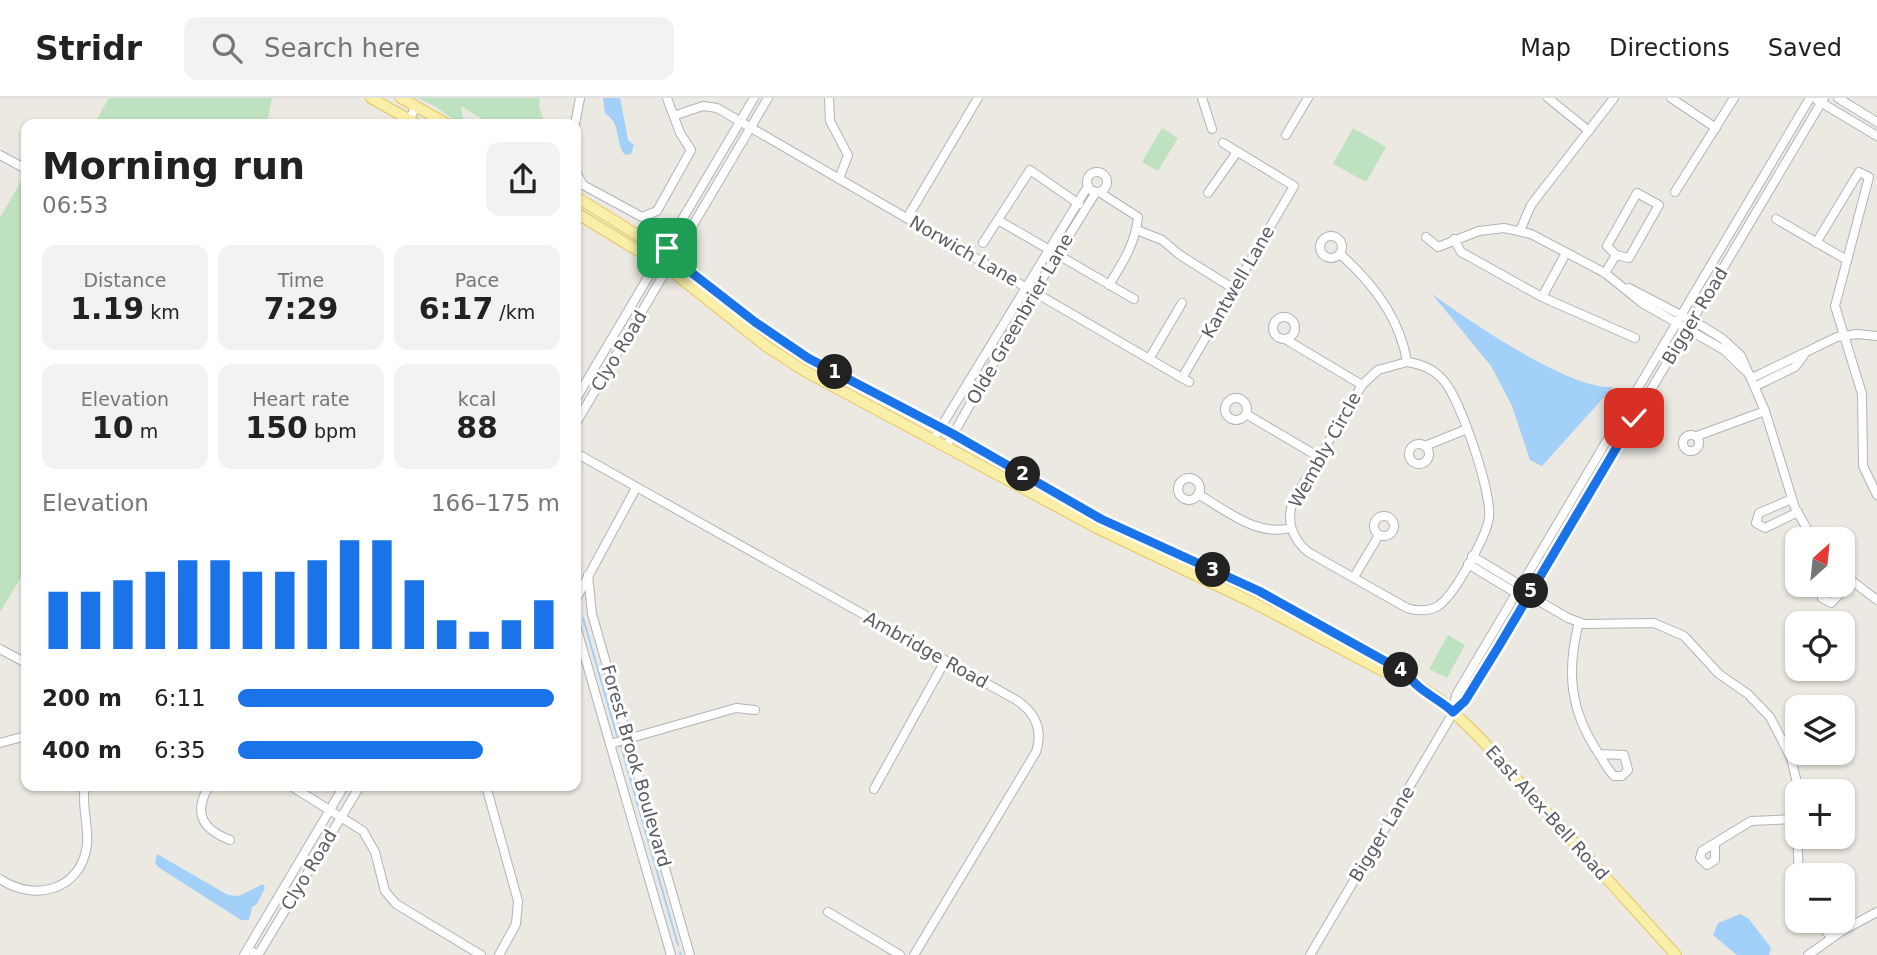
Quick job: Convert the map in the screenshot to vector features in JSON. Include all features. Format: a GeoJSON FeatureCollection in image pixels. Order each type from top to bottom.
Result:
{"type":"FeatureCollection","features":[{"type":"Feature","properties":{"kind":"main road"},"geometry":{"type":"LineString","coordinates":[[371,98],[405,119]]}},
{"type":"Feature","properties":{"kind":"main road"},"geometry":{"type":"LineString","coordinates":[[401,98],[438,119]]}},
{"type":"Feature","properties":{"kind":"main road"},"geometry":{"type":"LineString","coordinates":[[581,200],[665,252],[808,358],[953,434],[1099,523],[1226,576],[1295,610],[1408,674],[1411,680]]}},
{"type":"Feature","properties":{"kind":"main road"},"geometry":{"type":"LineString","coordinates":[[581,216],[669,269],[786,360],[946,447],[1099,523],[1383,671],[1411,680]]}},
{"type":"Feature","properties":{"kind":"main road"},"geometry":{"type":"LineString","coordinates":[[1220,586],[1226,576]]}},
{"type":"Feature","properties":{"kind":"main road","name":"East Alex-Bell Road"},"geometry":{"type":"LineString","coordinates":[[1411,680],[1442,701],[1502,762],[1676,955]]}},
{"type":"Feature","properties":{"kind":"street"},"geometry":{"type":"LineString","coordinates":[[576,119],[580,98]]}},
{"type":"Feature","properties":{"kind":"street"},"geometry":{"type":"LineString","coordinates":[[581,181],[583,185],[642,217],[657,211],[690,157],[691,150],[680,133],[676,115],[667,98]]}},
{"type":"Feature","properties":{"kind":"street","name":"Clyo Road"},"geometry":{"type":"LineString","coordinates":[[581,391],[754,98]]}},
{"type":"Feature","properties":{"kind":"street","name":"Clyo Road"},"geometry":{"type":"LineString","coordinates":[[581,415],[768,98]]}},
{"type":"Feature","properties":{"kind":"street"},"geometry":{"type":"LineString","coordinates":[[829,98],[830,121],[848,155],[839,179]]}},
{"type":"Feature","properties":{"kind":"street"},"geometry":{"type":"LineString","coordinates":[[907,218],[978,98]]}},
{"type":"Feature","properties":{"kind":"street"},"geometry":{"type":"LineString","coordinates":[[1202,98],[1212,129]]}},
{"type":"Feature","properties":{"kind":"street"},"geometry":{"type":"LineString","coordinates":[[1286,135],[1308,98]]}},
{"type":"Feature","properties":{"kind":"street"},"geometry":{"type":"LineString","coordinates":[[1548,98],[1589,131]]}},
{"type":"Feature","properties":{"kind":"street"},"geometry":{"type":"LineString","coordinates":[[1520,231],[1531,205],[1614,98]]}},
{"type":"Feature","properties":{"kind":"street"},"geometry":{"type":"LineString","coordinates":[[1671,98],[1716,128]]}},
{"type":"Feature","properties":{"kind":"street"},"geometry":{"type":"LineString","coordinates":[[1675,192],[1734,98]]}},
{"type":"Feature","properties":{"kind":"street"},"geometry":{"type":"LineString","coordinates":[[1838,98],[1877,122]]}},
{"type":"Feature","properties":{"kind":"street"},"geometry":{"type":"LineString","coordinates":[[1817,99],[1877,136]]}},
{"type":"Feature","properties":{"kind":"street","name":"Bigger Road"},"geometry":{"type":"LineString","coordinates":[[1453,712],[1456,695],[1678,319],[1817,99]]}},
{"type":"Feature","properties":{"kind":"street","name":"Bigger Road"},"geometry":{"type":"LineString","coordinates":[[1453,712],[1465,701],[1529,595],[1689,325],[1817,99]]}},
{"type":"Feature","properties":{"kind":"street"},"geometry":{"type":"LineString","coordinates":[[676,115],[703,102]]}},
{"type":"Feature","properties":{"kind":"street","name":"Norwich Lane"},"geometry":{"type":"LineString","coordinates":[[703,102],[751,127],[1185,380]]}},
{"type":"Feature","properties":{"kind":"street"},"geometry":{"type":"LineString","coordinates":[[412,119],[416,107]]}},
{"type":"Feature","properties":{"kind":"street"},"geometry":{"type":"LineString","coordinates":[[1208,193],[1237,152],[1223,143]]}},
{"type":"Feature","properties":{"kind":"street","name":"Kantwell Lane"},"geometry":{"type":"LineString","coordinates":[[1185,380],[1294,186],[1237,152]]}},
{"type":"Feature","properties":{"kind":"street"},"geometry":{"type":"LineString","coordinates":[[0,155],[21,167]]}},
{"type":"Feature","properties":{"kind":"street"},"geometry":{"type":"LineString","coordinates":[[983,243],[1030,170],[1084,208]]}},
{"type":"Feature","properties":{"kind":"street"},"geometry":{"type":"LineString","coordinates":[[1816,243],[1859,172],[1869,177],[1835,306],[1862,394],[1863,466],[1877,495]]}},
{"type":"Feature","properties":{"kind":"street"},"geometry":{"type":"LineString","coordinates":[[1095,190],[1136,215],[1137,230],[1109,285]]}},
{"type":"Feature","properties":{"kind":"street","name":"Olde Greenbrier Lane"},"geometry":{"type":"LineString","coordinates":[[933,440],[1076,201],[1095,190]]}},
{"type":"Feature","properties":{"kind":"street","name":"Olde Greenbrier Lane"},"geometry":{"type":"LineString","coordinates":[[946,447],[1095,190]]}},
{"type":"Feature","properties":{"kind":"street"},"geometry":{"type":"LineString","coordinates":[[1637,193],[1659,205],[1629,258],[1616,255],[1607,246],[1637,193]]}},
{"type":"Feature","properties":{"kind":"street"},"geometry":{"type":"LineString","coordinates":[[1776,219],[1847,260]]}},
{"type":"Feature","properties":{"kind":"street"},"geometry":{"type":"LineString","coordinates":[[998,220],[1134,299]]}},
{"type":"Feature","properties":{"kind":"street"},"geometry":{"type":"LineString","coordinates":[[1426,237],[1438,247],[1454,239],[1495,228],[1520,231],[1546,240],[1605,273],[1642,303],[1689,325],[1724,350],[1753,379],[1792,499],[1806,527]]}},
{"type":"Feature","properties":{"kind":"street"},"geometry":{"type":"LineString","coordinates":[[1137,230],[1162,240],[1180,255],[1234,289]]}},
{"type":"Feature","properties":{"kind":"street"},"geometry":{"type":"LineString","coordinates":[[1454,239],[1461,252],[1542,297],[1635,338]]}},
{"type":"Feature","properties":{"kind":"street"},"geometry":{"type":"LineString","coordinates":[[1542,297],[1566,253]]}},
{"type":"Feature","properties":{"kind":"street"},"geometry":{"type":"LineString","coordinates":[[1340,254],[1369,282],[1386,306],[1401,339],[1407,362]]}},
{"type":"Feature","properties":{"kind":"street"},"geometry":{"type":"LineString","coordinates":[[1605,273],[1616,255]]}},
{"type":"Feature","properties":{"kind":"street"},"geometry":{"type":"LineString","coordinates":[[1149,359],[1182,303]]}},
{"type":"Feature","properties":{"kind":"street"},"geometry":{"type":"LineString","coordinates":[[1753,379],[1827,341],[1845,335],[1877,336]]}},
{"type":"Feature","properties":{"kind":"street"},"geometry":{"type":"LineString","coordinates":[[1285,339],[1362,385]]}},
{"type":"Feature","properties":{"kind":"street","name":"Wembly Circle"},"geometry":{"type":"LineString","coordinates":[[1407,362],[1425,367],[1446,382],[1467,429],[1489,508],[1487,526],[1447,598],[1436,607],[1422,611],[1407,608],[1308,552],[1291,528],[1293,501],[1362,385],[1378,370],[1407,362]]}},
{"type":"Feature","properties":{"kind":"street"},"geometry":{"type":"LineString","coordinates":[[1697,436],[1765,411]]}},
{"type":"Feature","properties":{"kind":"street"},"geometry":{"type":"LineString","coordinates":[[1246,414],[1319,457]]}},
{"type":"Feature","properties":{"kind":"street"},"geometry":{"type":"LineString","coordinates":[[1425,446],[1467,429]]}},
{"type":"Feature","properties":{"kind":"street","name":"Ambridge Road"},"geometry":{"type":"LineString","coordinates":[[581,456],[1024,705],[1034,716],[1039,738],[1029,764],[914,955]]}},
{"type":"Feature","properties":{"kind":"street"},"geometry":{"type":"LineString","coordinates":[[581,589],[636,488]]}},
{"type":"Feature","properties":{"kind":"street"},"geometry":{"type":"LineString","coordinates":[[1198,494],[1258,528],[1272,531],[1291,528]]}},
{"type":"Feature","properties":{"kind":"street"},"geometry":{"type":"LineString","coordinates":[[1792,499],[1759,513],[1756,523],[1765,528],[1798,512]]}},
{"type":"Feature","properties":{"kind":"street"},"geometry":{"type":"LineString","coordinates":[[1354,577],[1379,535]]}},
{"type":"Feature","properties":{"kind":"street"},"geometry":{"type":"LineString","coordinates":[[1470,560],[1579,622],[1599,625],[1654,623],[1684,636],[1720,674],[1748,694],[1769,717],[1791,758],[1796,779]]}},
{"type":"Feature","properties":{"kind":"street","name":"Forest Brook Boulevard"},"geometry":{"type":"LineString","coordinates":[[588,575],[592,614],[690,955]]}},
{"type":"Feature","properties":{"kind":"street"},"geometry":{"type":"LineString","coordinates":[[1855,585],[1877,600]]}},
{"type":"Feature","properties":{"kind":"street"},"geometry":{"type":"LineString","coordinates":[[1822,597],[1831,603],[1837,597]]}},
{"type":"Feature","properties":{"kind":"street"},"geometry":{"type":"LineString","coordinates":[[1579,622],[1571,663],[1572,692],[1579,722],[1599,754]]}},
{"type":"Feature","properties":{"kind":"street","name":"Forest Brook Boulevard"},"geometry":{"type":"LineString","coordinates":[[581,643],[671,955]]}},
{"type":"Feature","properties":{"kind":"street"},"geometry":{"type":"LineString","coordinates":[[0,649],[21,660]]}},
{"type":"Feature","properties":{"kind":"street"},"geometry":{"type":"LineString","coordinates":[[874,789],[945,661]]}},
{"type":"Feature","properties":{"kind":"street"},"geometry":{"type":"LineString","coordinates":[[610,744],[736,708],[755,710]]}},
{"type":"Feature","properties":{"kind":"street","name":"Bigger Lane"},"geometry":{"type":"LineString","coordinates":[[1310,955],[1453,712]]}},
{"type":"Feature","properties":{"kind":"street"},"geometry":{"type":"LineString","coordinates":[[0,743],[21,737]]}},
{"type":"Feature","properties":{"kind":"street"},"geometry":{"type":"LineString","coordinates":[[0,879],[23,891],[39,892],[55,888],[71,877],[81,864],[86,849],[84,791]]}},
{"type":"Feature","properties":{"kind":"street"},"geometry":{"type":"LineString","coordinates":[[206,791],[201,802],[202,821],[210,831],[230,840]]}},
{"type":"Feature","properties":{"kind":"street"},"geometry":{"type":"LineString","coordinates":[[299,791],[342,816],[370,840],[381,883],[388,897],[481,955]]}},
{"type":"Feature","properties":{"kind":"street","name":"Clyo Road"},"geometry":{"type":"LineString","coordinates":[[246,952],[341,791]]}},
{"type":"Feature","properties":{"kind":"street","name":"Clyo Road"},"geometry":{"type":"LineString","coordinates":[[258,955],[357,791]]}},
{"type":"Feature","properties":{"kind":"street"},"geometry":{"type":"LineString","coordinates":[[487,791],[518,901],[516,924],[499,955]]}},
{"type":"Feature","properties":{"kind":"street"},"geometry":{"type":"LineString","coordinates":[[1715,845],[1732,831],[1751,821],[1785,819]]}},
{"type":"Feature","properties":{"kind":"street"},"geometry":{"type":"LineString","coordinates":[[828,912],[900,955]]}},
{"type":"Feature","properties":{"kind":"street"},"geometry":{"type":"LineString","coordinates":[[1808,955],[1831,938],[1877,912]]}},
{"type":"Feature","properties":{"kind":"street"},"geometry":{"type":"LineString","coordinates":[[1828,933],[1831,938]]}},
{"type":"Feature","properties":{"kind":"street"},"geometry":{"type":"LineString","coordinates":[[246,952],[258,955]]}},
{"type":"Feature","properties":{"kind":"green space"},"geometry":{"type":"Polygon","coordinates":[[[109,98],[272,98],[268,119],[97,119],[109,98]]]}},
{"type":"Feature","properties":{"kind":"green space"},"geometry":{"type":"Polygon","coordinates":[[[416,98],[540,98],[539,106],[543,119],[482,119],[461,106],[463,119],[453,119],[431,104],[416,98]]]}},
{"type":"Feature","properties":{"kind":"green space"},"geometry":{"type":"Polygon","coordinates":[[[1162,128],[1178,138],[1158,171],[1142,162],[1162,128]]]}},
{"type":"Feature","properties":{"kind":"green space"},"geometry":{"type":"Polygon","coordinates":[[[1353,128],[1386,147],[1366,182],[1333,164],[1353,128]]]}},
{"type":"Feature","properties":{"kind":"green space"},"geometry":{"type":"Polygon","coordinates":[[[21,181],[21,577],[0,612],[0,218],[21,181]]]}},
{"type":"Feature","properties":{"kind":"green space"},"geometry":{"type":"Polygon","coordinates":[[[1448,635],[1465,645],[1447,678],[1429,669],[1448,635]]]}},
{"type":"Feature","properties":{"kind":"water"},"geometry":{"type":"Polygon","coordinates":[[[603,98],[620,98],[628,140],[634,145],[631,154],[625,155],[622,150],[614,122],[605,113],[603,98]]]}},
{"type":"Feature","properties":{"kind":"water"},"geometry":{"type":"Polygon","coordinates":[[[1432,294],[1494,336],[1547,366],[1594,385],[1613,387],[1542,466],[1530,460],[1512,406],[1491,366],[1432,294]]]}},
{"type":"Feature","properties":{"kind":"water"},"geometry":{"type":"Polygon","coordinates":[[[157,854],[228,895],[239,896],[263,884],[265,888],[257,904],[252,907],[249,920],[241,920],[158,867],[155,863],[157,854]]]}},
{"type":"Feature","properties":{"kind":"water"},"geometry":{"type":"Polygon","coordinates":[[[1740,914],[1749,919],[1771,948],[1769,955],[1737,955],[1713,935],[1718,923],[1740,914]]]}},
{"type":"Feature","properties":{"kind":"waterway"},"geometry":{"type":"LineString","coordinates":[[583,618],[617,736]]}},
{"type":"Feature","properties":{"kind":"waterway"},"geometry":{"type":"LineString","coordinates":[[621,746],[678,945]]}},
{"type":"Feature","properties":{"kind":"route"},"geometry":{"type":"LineString","coordinates":[[667,248],[665,252],[755,322],[808,358],[953,434],[1101,519],[1295,610],[1408,674],[1411,680],[1453,712],[1465,701],[1499,646],[1634,418]]}}]}
